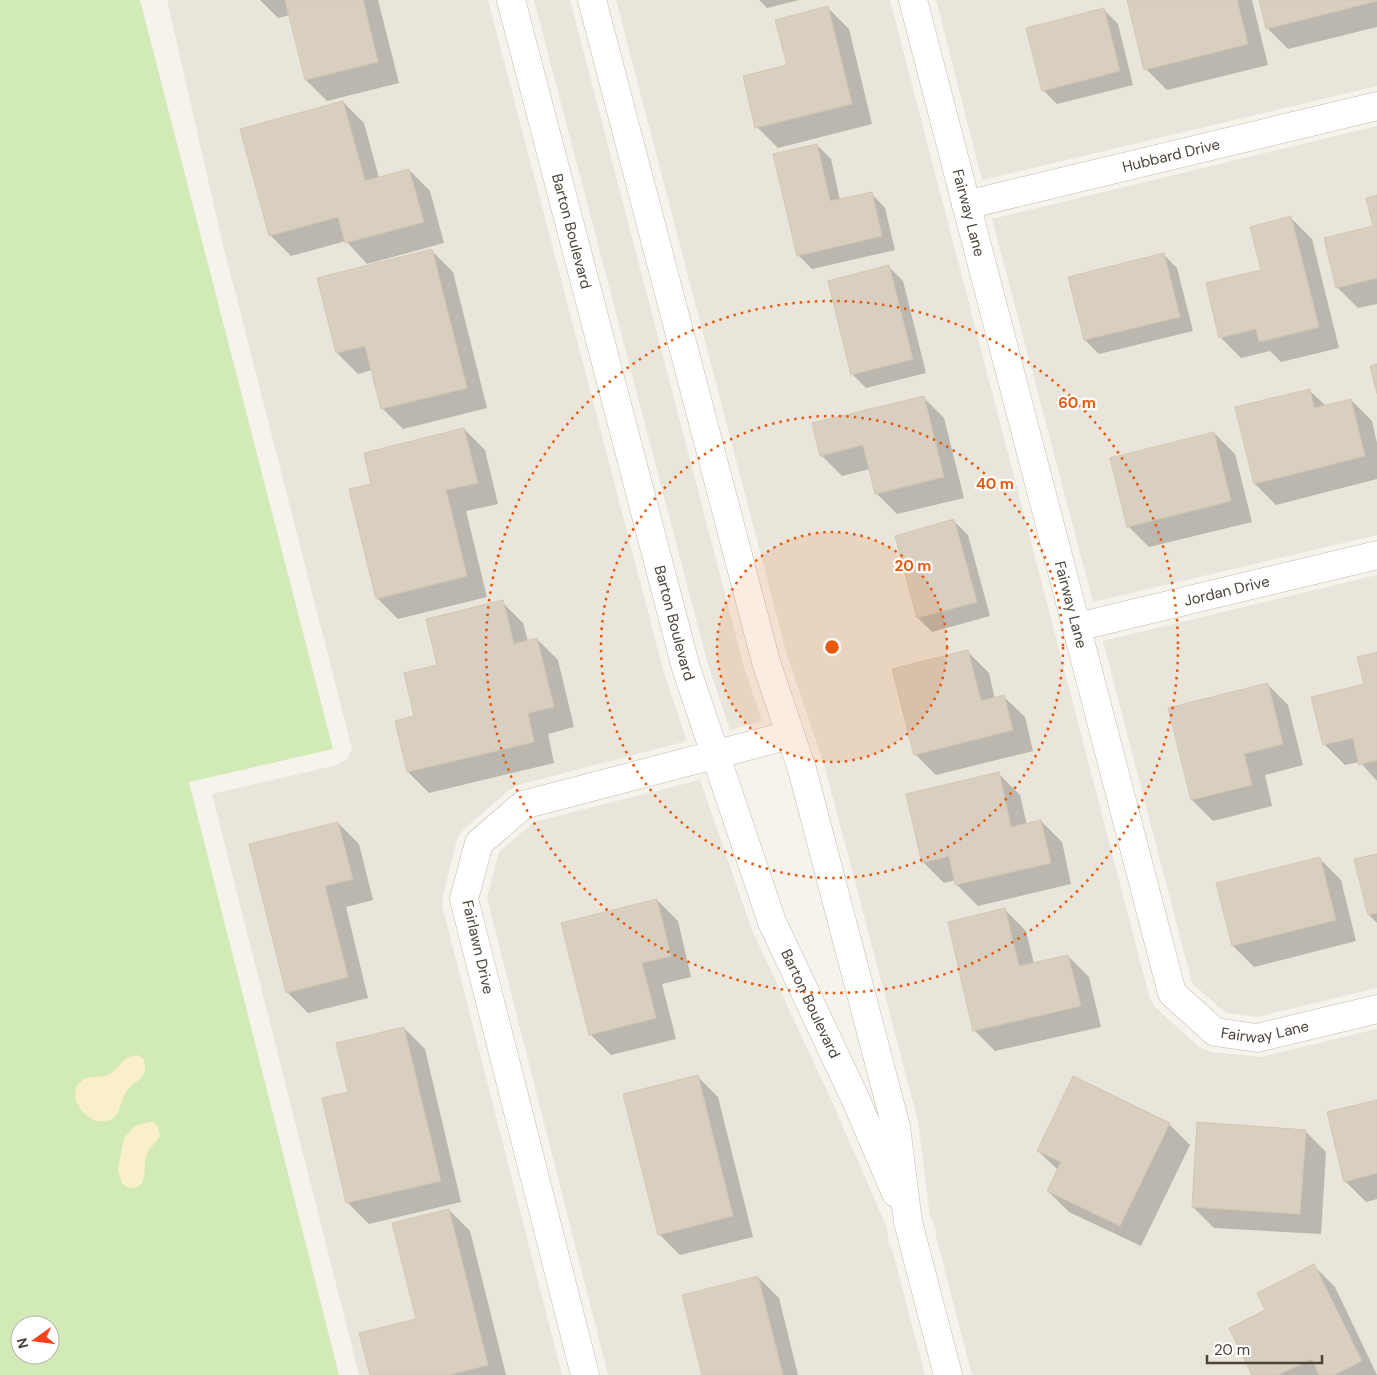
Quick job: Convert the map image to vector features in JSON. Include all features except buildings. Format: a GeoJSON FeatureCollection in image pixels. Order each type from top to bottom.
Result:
{"type":"FeatureCollection","features":[{"type":"Feature","properties":{"kind":"street","name":"Barton Boulevard"},"geometry":{"type":"LineString","coordinates":[[511,0],[686,668],[772,922],[855,1098],[908,1222]]}},
{"type":"Feature","properties":{"kind":"street","name":"Barton Boulevard"},"geometry":{"type":"LineString","coordinates":[[592,0],[766,662],[802,770],[896,1127],[908,1222],[948,1375]]}},
{"type":"Feature","properties":{"kind":"street","name":"Fairway Lane"},"geometry":{"type":"LineString","coordinates":[[913,0],[1172,994],[1215,1032],[1256,1038],[1377,1009]]}},
{"type":"Feature","properties":{"kind":"street","name":"Hubbard Drive"},"geometry":{"type":"LineString","coordinates":[[966,205],[1377,106]]}},
{"type":"Feature","properties":{"kind":"street","name":"Jordan Drive"},"geometry":{"type":"LineString","coordinates":[[1077,627],[1377,555]]}},
{"type":"Feature","properties":{"kind":"street","name":"Fairlawn Drive"},"geometry":{"type":"LineString","coordinates":[[585,1375],[464,899],[479,842],[523,805],[790,735]]}},
{"type":"Feature","properties":{"kind":"shaded area"},"geometry":{"type":"Polygon","coordinates":[[[167,0],[488,0],[664,673],[687,741],[518,785],[508,791],[464,829],[457,839],[443,896],[442,905],[562,1375],[359,1375],[212,794],[337,765],[347,759],[352,749],[222,241],[167,0]]]}},
{"type":"Feature","properties":{"kind":"shaded area"},"geometry":{"type":"Polygon","coordinates":[[[534,0],[570,0],[744,667],[762,721],[730,730],[707,661],[534,0]]]}},
{"type":"Feature","properties":{"kind":"shaded area"},"geometry":{"type":"Polygon","coordinates":[[[616,0],[890,0],[1150,999],[1156,1008],[1199,1047],[1211,1052],[1261,1057],[1377,1029],[1377,1375],[972,1375],[935,1233],[937,1232],[930,1216],[918,1121],[824,764],[787,655],[616,0]]]}},
{"type":"Feature","properties":{"kind":"shaded area"},"geometry":{"type":"Polygon","coordinates":[[[936,0],[1377,0],[1377,86],[982,180],[936,0]]]}},
{"type":"Feature","properties":{"kind":"shaded area"},"geometry":{"type":"Polygon","coordinates":[[[1377,126],[1377,535],[1093,602],[992,219],[1377,126]]]}},
{"type":"Feature","properties":{"kind":"shaded area"},"geometry":{"type":"Polygon","coordinates":[[[1377,575],[1377,988],[1257,1017],[1226,1013],[1192,983],[1103,641],[1377,575]]]}},
{"type":"Feature","properties":{"kind":"shaded area"},"geometry":{"type":"Polygon","coordinates":[[[700,780],[752,930],[834,1106],[887,1228],[889,1245],[891,1245],[925,1375],[608,1375],[487,898],[499,852],[534,822],[700,780]]]}},
{"type":"Feature","properties":{"kind":"green space"},"geometry":{"type":"Polygon","coordinates":[[[0,0],[140,0],[333,749],[189,782],[339,1375],[0,1375],[0,0]]]}},
{"type":"Feature","properties":{"kind":"sand"},"geometry":{"type":"Polygon","coordinates":[[[137,1055],[143,1058],[145,1064],[144,1073],[128,1089],[115,1117],[104,1122],[88,1117],[82,1111],[75,1096],[80,1082],[87,1078],[109,1074],[124,1060],[137,1055]]]}},
{"type":"Feature","properties":{"kind":"sand"},"geometry":{"type":"Polygon","coordinates":[[[153,1122],[158,1126],[160,1136],[147,1154],[142,1182],[135,1187],[128,1188],[122,1183],[118,1170],[124,1138],[135,1126],[153,1122]]]}}]}
